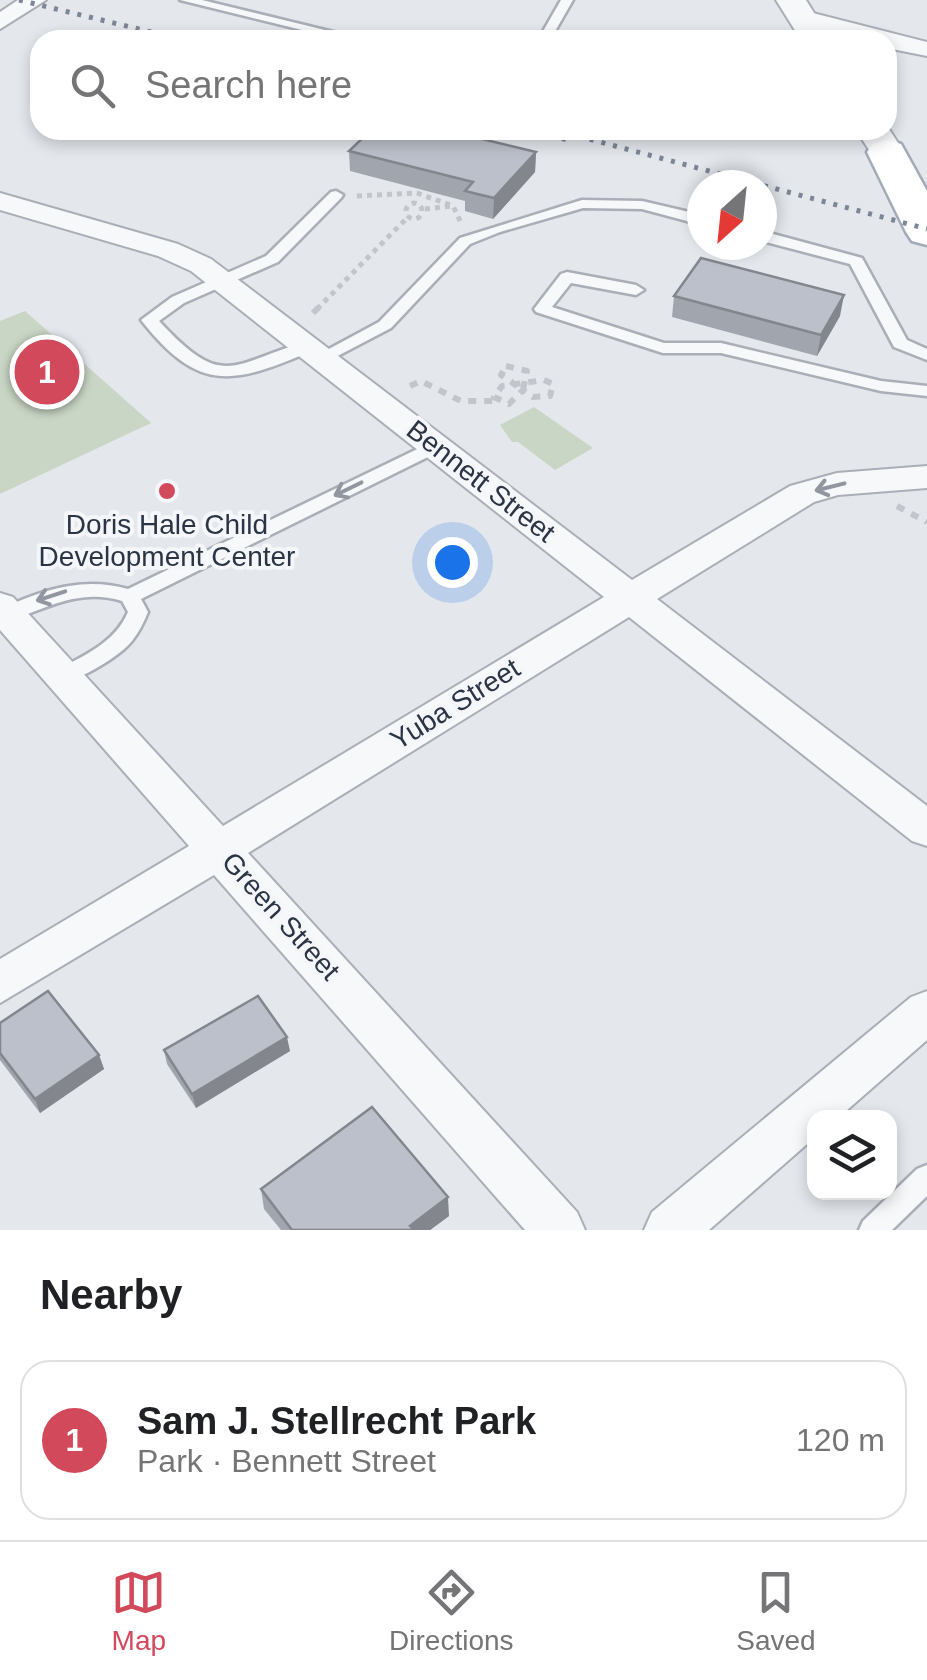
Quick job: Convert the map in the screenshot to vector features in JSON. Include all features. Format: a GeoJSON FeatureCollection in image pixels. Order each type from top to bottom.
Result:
{"type":"FeatureCollection","features":[{"type":"Feature","properties":{"kind":"main road"},"geometry":{"type":"LineString","coordinates":[[880,141],[927,162]]}},
{"type":"Feature","properties":{"kind":"main road"},"geometry":{"type":"LineString","coordinates":[[880,141],[927,232]]}},
{"type":"Feature","properties":{"kind":"street"},"geometry":{"type":"LineString","coordinates":[[0,22],[34,0]]}},
{"type":"Feature","properties":{"kind":"street"},"geometry":{"type":"LineString","coordinates":[[803,19],[846,30]]}},
{"type":"Feature","properties":{"kind":"street"},"geometry":{"type":"LineString","coordinates":[[897,42],[927,49]]}},
{"type":"Feature","properties":{"kind":"street","name":"Bennett Street"},"geometry":{"type":"LineString","coordinates":[[0,201],[168,250],[226,281],[314,339],[436,446],[927,829]]}},
{"type":"Feature","properties":{"kind":"street","name":"Yuba Street"},"geometry":{"type":"LineString","coordinates":[[0,983],[628,596],[664,580],[802,494],[836,484],[927,477]]}},
{"type":"Feature","properties":{"kind":"street","name":"Green Street"},"geometry":{"type":"LineString","coordinates":[[4,610],[222,849],[558,1230]]}},
{"type":"Feature","properties":{"kind":"street"},"geometry":{"type":"LineString","coordinates":[[670,1230],[927,1011]]}},
{"type":"Feature","properties":{"kind":"lane"},"geometry":{"type":"LineString","coordinates":[[186,0],[316,30]]}},
{"type":"Feature","properties":{"kind":"lane"},"geometry":{"type":"LineString","coordinates":[[550,30],[568,0]]}},
{"type":"Feature","properties":{"kind":"lane"},"geometry":{"type":"LineString","coordinates":[[336,195],[278,254],[160,310],[150,322],[207,372],[222,376],[242,374],[314,339],[385,325],[465,241],[537,214],[582,204],[642,205],[687,216]]}},
{"type":"Feature","properties":{"kind":"lane"},"geometry":{"type":"LineString","coordinates":[[777,240],[856,261],[900,343],[927,355]]}},
{"type":"Feature","properties":{"kind":"lane"},"geometry":{"type":"LineString","coordinates":[[636,290],[567,277],[542,309],[663,348],[720,348],[881,386],[927,392]]}},
{"type":"Feature","properties":{"kind":"lane"},"geometry":{"type":"LineString","coordinates":[[130,596],[436,446]]}},
{"type":"Feature","properties":{"kind":"lane"},"geometry":{"type":"LineString","coordinates":[[4,610],[73,588],[110,588],[130,596],[138,612],[133,629],[123,640],[62,676]]}},
{"type":"Feature","properties":{"kind":"lane"},"geometry":{"type":"LineString","coordinates":[[873,1230],[927,1178]]}},
{"type":"Feature","properties":{"kind":"path"},"geometry":{"type":"LineString","coordinates":[[407,190],[412,206]]}},
{"type":"Feature","properties":{"kind":"path"},"geometry":{"type":"LineString","coordinates":[[336,195],[360,197],[407,190],[454,206],[461,214],[465,241]]}},
{"type":"Feature","properties":{"kind":"path"},"geometry":{"type":"LineString","coordinates":[[409,216],[404,210],[412,206],[454,206]]}},
{"type":"Feature","properties":{"kind":"path"},"geometry":{"type":"LineString","coordinates":[[409,216],[422,216],[424,209]]}},
{"type":"Feature","properties":{"kind":"path"},"geometry":{"type":"LineString","coordinates":[[314,339],[409,216]]}},
{"type":"Feature","properties":{"kind":"path"},"geometry":{"type":"LineString","coordinates":[[410,386],[421,381],[467,403],[514,403],[523,390],[526,382],[524,368],[504,367],[501,375],[514,384],[523,390],[544,397],[554,390],[551,382],[526,382],[514,384],[495,390],[498,401]]}},
{"type":"Feature","properties":{"kind":"green space"},"geometry":{"type":"Polygon","coordinates":[[[25,311],[151,423],[0,494],[0,321],[25,311]]]}},
{"type":"Feature","properties":{"kind":"green space"},"geometry":{"type":"Polygon","coordinates":[[[534,407],[593,448],[555,470],[518,442],[512,442],[500,425],[534,407]]]}},
{"type":"Feature","properties":{"kind":"building"},"geometry":{"type":"Polygon","coordinates":[[[361,140],[486,140],[536,152],[494,198],[465,191],[473,182],[349,151],[361,140]]]}},
{"type":"Feature","properties":{"kind":"building"},"geometry":{"type":"Polygon","coordinates":[[[700,260],[844,295],[821,335],[674,296],[700,260]]]}},
{"type":"Feature","properties":{"kind":"building"},"geometry":{"type":"Polygon","coordinates":[[[48,991],[99,1055],[35,1099],[0,1053],[0,1023],[48,991]]]}},
{"type":"Feature","properties":{"kind":"building"},"geometry":{"type":"Polygon","coordinates":[[[258,996],[287,1037],[192,1094],[164,1050],[258,996]]]}},
{"type":"Feature","properties":{"kind":"building"},"geometry":{"type":"Polygon","coordinates":[[[372,1107],[448,1197],[410,1226],[414,1230],[292,1230],[261,1189],[372,1107]]]}},
{"type":"Feature","properties":{"kind":"railway"},"geometry":{"type":"LineString","coordinates":[[19,0],[143,30]]}},
{"type":"Feature","properties":{"kind":"railway"},"geometry":{"type":"LineString","coordinates":[[593,140],[927,229]]}},
{"type":"Feature","properties":{"kind":"place","name":"Sam J. Stellrecht Park"},"geometry":{"type":"Point","coordinates":[47,372]}},
{"type":"Feature","properties":{"kind":"place","name":"Doris Hale Child Development Center"},"geometry":{"type":"Point","coordinates":[167,491]}}]}
